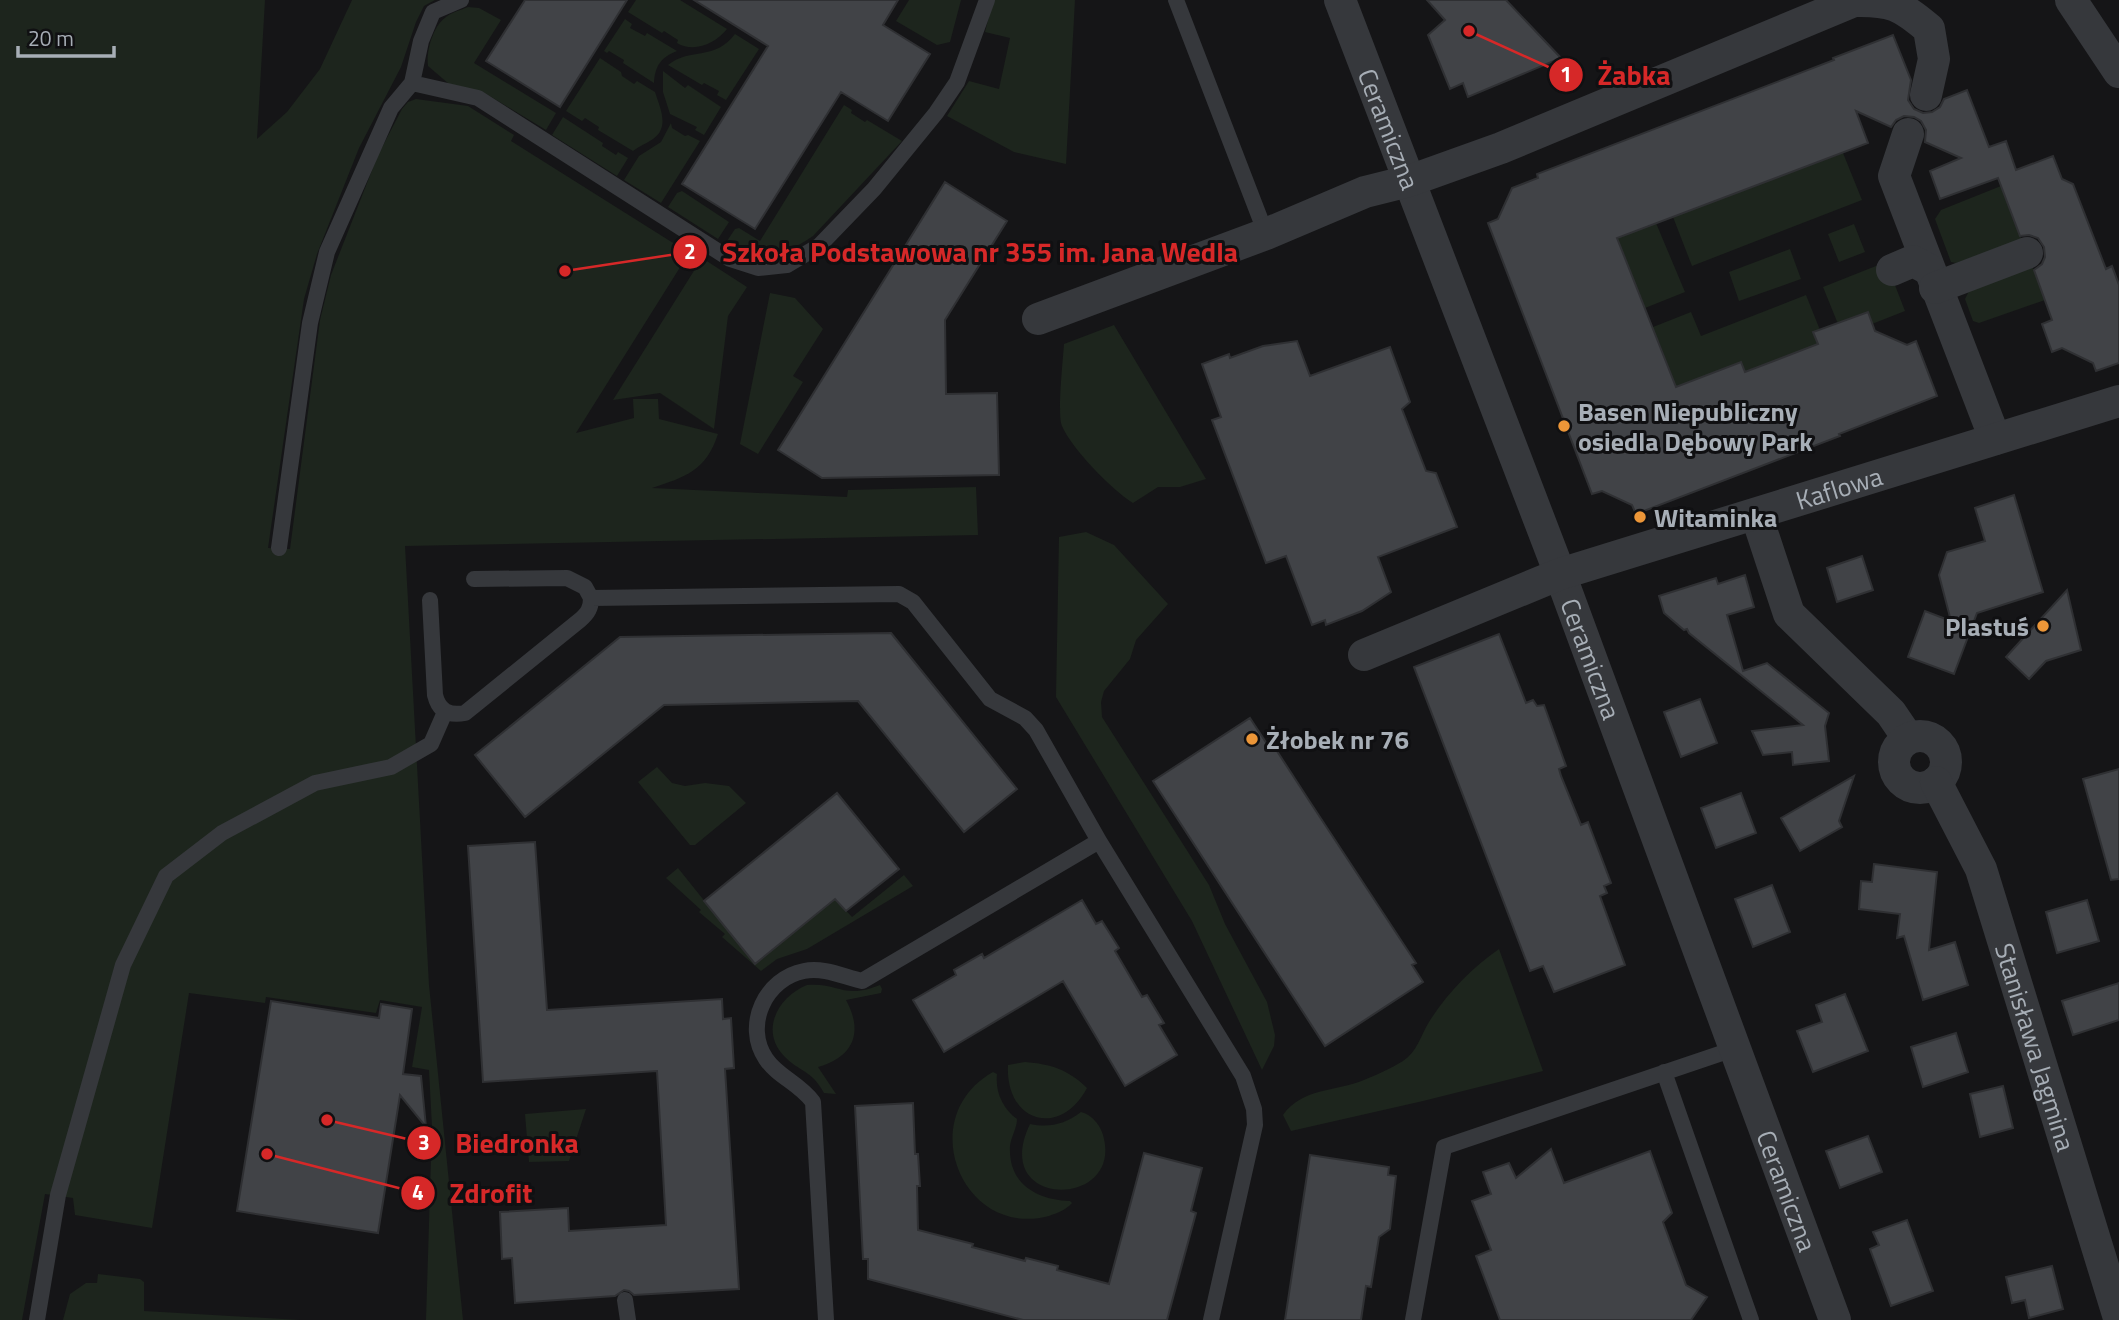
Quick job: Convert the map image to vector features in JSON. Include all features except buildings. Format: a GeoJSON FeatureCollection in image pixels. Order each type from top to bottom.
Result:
{"type":"FeatureCollection","features":[{"type":"Feature","properties":{"kind":"street","name":"Ceramiczna"},"geometry":{"type":"LineString","coordinates":[[1339,0],[1560,574],[1835,1320]]}},
{"type":"Feature","properties":{"kind":"street"},"geometry":{"type":"LineString","coordinates":[[1038,319],[1266,234],[1365,192],[1409,181],[1501,148],[1854,1],[1876,0],[1895,4],[1929,29],[1934,60],[1926,95]]}},
{"type":"Feature","properties":{"kind":"street"},"geometry":{"type":"LineString","coordinates":[[2071,0],[2119,72]]}},
{"type":"Feature","properties":{"kind":"street"},"geometry":{"type":"LineString","coordinates":[[1908,134],[1894,176],[1931,279],[1995,439]]}},
{"type":"Feature","properties":{"kind":"street"},"geometry":{"type":"LineString","coordinates":[[1931,279],[2027,253]]}},
{"type":"Feature","properties":{"kind":"street"},"geometry":{"type":"LineString","coordinates":[[1892,270],[1913,261],[1931,279]]}},
{"type":"Feature","properties":{"kind":"street","name":"Kaflowa"},"geometry":{"type":"LineString","coordinates":[[1364,655],[1560,574],[2119,401]]}},
{"type":"Feature","properties":{"kind":"street","name":"Stanisława Jagmina"},"geometry":{"type":"LineString","coordinates":[[1756,514],[1789,614],[1891,713],[1908,738],[1895,752],[1895,772],[1908,786],[1927,787],[1936,782],[1981,869],[2119,1318]]}},
{"type":"Feature","properties":{"kind":"lane"},"geometry":{"type":"LineString","coordinates":[[279,548],[310,323],[327,252],[391,108],[412,83],[421,41],[433,12],[461,0]]}},
{"type":"Feature","properties":{"kind":"lane"},"geometry":{"type":"LineString","coordinates":[[412,83],[478,98],[730,259],[758,268],[787,265],[819,246],[874,189],[936,113],[957,82],[987,0]]}},
{"type":"Feature","properties":{"kind":"lane"},"geometry":{"type":"LineString","coordinates":[[1176,0],[1266,234]]}},
{"type":"Feature","properties":{"kind":"lane"},"geometry":{"type":"LineString","coordinates":[[429,600],[435,695],[438,705],[445,712],[456,715],[465,713],[587,614],[591,606],[591,598],[584,587],[567,578],[474,579]]}},
{"type":"Feature","properties":{"kind":"lane"},"geometry":{"type":"LineString","coordinates":[[591,598],[899,594],[913,602],[990,699],[1013,710],[1036,730],[1099,841],[1243,1076],[1254,1109],[1255,1125],[1212,1320]]}},
{"type":"Feature","properties":{"kind":"lane"},"geometry":{"type":"LineString","coordinates":[[37,1320],[58,1195],[123,965],[166,876],[222,833],[315,783],[391,767],[421,750],[431,744],[445,712]]}},
{"type":"Feature","properties":{"kind":"lane"},"geometry":{"type":"LineString","coordinates":[[826,1320],[813,1102],[804,1090],[777,1072],[765,1058],[758,1041],[757,1021],[762,1003],[773,988],[788,976],[806,971],[824,971],[862,981],[1099,841]]}},
{"type":"Feature","properties":{"kind":"lane"},"geometry":{"type":"LineString","coordinates":[[1413,1320],[1444,1147],[1734,1049]]}},
{"type":"Feature","properties":{"kind":"lane"},"geometry":{"type":"LineString","coordinates":[[1664,1072],[1751,1320]]}},
{"type":"Feature","properties":{"kind":"lane"},"geometry":{"type":"LineString","coordinates":[[625,1300],[628,1320]]}},
{"type":"Feature","properties":{"kind":"shaded area"},"geometry":{"type":"Polygon","coordinates":[[[0,0],[265,0],[257,139],[287,112],[320,69],[352,0],[435,0],[424,6],[416,22],[401,67],[359,148],[317,254],[304,299],[268,548],[290,549],[320,320],[331,275],[378,155],[402,109],[408,102],[416,99],[468,106],[514,135],[511,141],[689,253],[576,433],[634,418],[633,399],[658,399],[659,419],[718,434],[707,456],[693,471],[652,488],[847,497],[848,490],[976,487],[978,535],[405,546],[429,985],[463,1320],[426,1320],[432,1127],[429,1070],[412,1067],[422,1007],[380,1000],[376,1013],[266,997],[265,1003],[189,993],[152,1228],[75,1215],[73,1198],[45,1194],[22,1320],[0,1320],[0,0]]]}},
{"type":"Feature","properties":{"kind":"shaded area"},"geometry":{"type":"Polygon","coordinates":[[[636,0],[680,0],[727,29],[710,43],[697,47],[684,46],[664,31],[662,33],[628,12],[636,0]]]}},
{"type":"Feature","properties":{"kind":"shaded area"},"geometry":{"type":"Polygon","coordinates":[[[909,0],[961,0],[950,42],[937,45],[896,21],[909,0]]]}},
{"type":"Feature","properties":{"kind":"shaded area"},"geometry":{"type":"Polygon","coordinates":[[[993,0],[1075,0],[1066,164],[1014,152],[947,116],[969,81],[999,89],[1010,38],[985,32],[993,0]]]}},
{"type":"Feature","properties":{"kind":"shaded area"},"geometry":{"type":"Polygon","coordinates":[[[468,7],[479,8],[501,20],[474,63],[556,113],[546,130],[483,92],[449,84],[428,66],[429,46],[437,26],[448,15],[468,7]]]}},
{"type":"Feature","properties":{"kind":"shaded area"},"geometry":{"type":"Polygon","coordinates":[[[625,19],[632,24],[630,28],[645,36],[647,33],[677,51],[660,63],[654,83],[623,63],[624,60],[604,51],[625,19]]]}},
{"type":"Feature","properties":{"kind":"shaded area"},"geometry":{"type":"Polygon","coordinates":[[[735,34],[759,49],[726,100],[717,95],[719,91],[704,83],[702,85],[668,65],[685,56],[719,48],[735,34]]]}},
{"type":"Feature","properties":{"kind":"shaded area"},"geometry":{"type":"Polygon","coordinates":[[[600,58],[634,84],[637,81],[655,92],[662,117],[661,129],[653,139],[633,151],[598,130],[599,127],[585,118],[582,121],[566,111],[600,58]]]}},
{"type":"Feature","properties":{"kind":"shaded area"},"geometry":{"type":"Polygon","coordinates":[[[663,71],[685,88],[688,85],[721,107],[704,135],[695,130],[697,127],[670,114],[663,92],[663,71]]]}},
{"type":"Feature","properties":{"kind":"shaded area"},"geometry":{"type":"Polygon","coordinates":[[[844,105],[865,122],[867,120],[902,141],[813,236],[802,243],[770,254],[748,252],[725,244],[735,229],[739,228],[760,241],[844,105]]]}},
{"type":"Feature","properties":{"kind":"shaded area"},"geometry":{"type":"Polygon","coordinates":[[[563,117],[603,143],[602,146],[616,155],[618,152],[628,158],[617,176],[552,135],[563,117]]]}},
{"type":"Feature","properties":{"kind":"shaded area"},"geometry":{"type":"Polygon","coordinates":[[[671,123],[672,128],[700,141],[661,203],[624,180],[639,156],[661,142],[671,123]]]}},
{"type":"Feature","properties":{"kind":"shaded area"},"geometry":{"type":"Polygon","coordinates":[[[1843,153],[1862,200],[1692,266],[1673,217],[1843,153]]]}},
{"type":"Feature","properties":{"kind":"shaded area"},"geometry":{"type":"Polygon","coordinates":[[[2001,186],[2022,240],[1956,263],[1951,262],[1935,219],[1941,210],[2001,186]]]}},
{"type":"Feature","properties":{"kind":"shaded area"},"geometry":{"type":"Polygon","coordinates":[[[682,191],[729,222],[718,239],[668,207],[677,193],[682,191]]]}},
{"type":"Feature","properties":{"kind":"shaded area"},"geometry":{"type":"Polygon","coordinates":[[[1656,223],[1685,292],[1640,310],[1637,302],[1642,300],[1617,238],[1656,223]]]}},
{"type":"Feature","properties":{"kind":"shaded area"},"geometry":{"type":"Polygon","coordinates":[[[1854,224],[1865,252],[1839,262],[1828,234],[1854,224]]]}},
{"type":"Feature","properties":{"kind":"shaded area"},"geometry":{"type":"Polygon","coordinates":[[[1790,249],[1801,279],[1739,301],[1729,272],[1790,249]]]}},
{"type":"Feature","properties":{"kind":"shaded area"},"geometry":{"type":"Polygon","coordinates":[[[702,258],[747,287],[728,316],[714,429],[660,393],[613,400],[702,258]]]}},
{"type":"Feature","properties":{"kind":"shaded area"},"geometry":{"type":"Polygon","coordinates":[[[1886,262],[1905,311],[1872,324],[1867,313],[1838,324],[1823,287],[1886,262]]]}},
{"type":"Feature","properties":{"kind":"shaded area"},"geometry":{"type":"Polygon","coordinates":[[[2031,263],[2045,300],[1979,323],[1973,321],[1965,299],[1969,291],[2031,263]]]}},
{"type":"Feature","properties":{"kind":"shaded area"},"geometry":{"type":"Polygon","coordinates":[[[770,293],[795,298],[823,329],[793,376],[803,382],[758,454],[740,444],[770,293]]]}},
{"type":"Feature","properties":{"kind":"shaded area"},"geometry":{"type":"Polygon","coordinates":[[[1806,295],[1820,330],[1813,332],[1818,344],[1745,372],[1741,362],[1676,387],[1659,342],[1653,344],[1648,329],[1691,312],[1701,336],[1806,295]]]}},
{"type":"Feature","properties":{"kind":"shaded area"},"geometry":{"type":"Polygon","coordinates":[[[1114,325],[1206,479],[1180,487],[1158,487],[1133,503],[1093,468],[1067,435],[1062,426],[1060,411],[1064,344],[1114,325]]]}},
{"type":"Feature","properties":{"kind":"shaded area"},"geometry":{"type":"Polygon","coordinates":[[[1086,532],[1114,545],[1168,604],[1136,640],[1130,659],[1104,691],[1101,702],[1102,717],[1209,885],[1225,924],[1267,1002],[1275,1035],[1274,1046],[1262,1070],[1192,921],[1056,697],[1059,537],[1086,532]]]}},
{"type":"Feature","properties":{"kind":"shaded area"},"geometry":{"type":"Polygon","coordinates":[[[657,767],[672,783],[685,786],[705,783],[729,786],[746,803],[695,845],[690,845],[638,782],[657,767]]]}},
{"type":"Feature","properties":{"kind":"shaded area"},"geometry":{"type":"Polygon","coordinates":[[[678,868],[755,964],[835,899],[852,917],[904,875],[913,886],[807,949],[777,959],[761,971],[722,937],[725,934],[666,878],[678,868]]]}},
{"type":"Feature","properties":{"kind":"shaded area"},"geometry":{"type":"Polygon","coordinates":[[[1499,949],[1543,1071],[1291,1131],[1283,1115],[1300,1099],[1364,1080],[1408,1057],[1436,1011],[1452,991],[1479,964],[1499,949]]]}},
{"type":"Feature","properties":{"kind":"shaded area"},"geometry":{"type":"Polygon","coordinates":[[[807,985],[857,991],[880,985],[882,989],[881,993],[846,1000],[854,1023],[852,1042],[840,1057],[818,1067],[836,1094],[824,1093],[810,1075],[789,1061],[777,1046],[773,1035],[773,1025],[781,1005],[797,990],[807,985]]]}},
{"type":"Feature","properties":{"kind":"shaded area"},"geometry":{"type":"Polygon","coordinates":[[[1025,1062],[1059,1069],[1087,1088],[1076,1104],[1063,1114],[1049,1118],[1036,1117],[1025,1111],[1015,1100],[1009,1084],[1008,1065],[1025,1062]]]}},
{"type":"Feature","properties":{"kind":"shaded area"},"geometry":{"type":"Polygon","coordinates":[[[993,1072],[997,1074],[1001,1100],[1017,1119],[1010,1146],[1011,1159],[1019,1180],[1036,1193],[1070,1201],[1072,1203],[1067,1208],[1049,1216],[1018,1218],[992,1210],[972,1192],[958,1170],[953,1143],[956,1117],[969,1092],[993,1072]]]}},
{"type":"Feature","properties":{"kind":"shaded area"},"geometry":{"type":"Polygon","coordinates":[[[586,1109],[569,1161],[529,1162],[525,1114],[586,1109]]]}},
{"type":"Feature","properties":{"kind":"shaded area"},"geometry":{"type":"Polygon","coordinates":[[[1081,1112],[1093,1119],[1101,1130],[1104,1139],[1104,1162],[1093,1178],[1077,1187],[1058,1190],[1040,1185],[1027,1172],[1022,1152],[1030,1124],[1057,1124],[1081,1112]]]}},
{"type":"Feature","properties":{"kind":"shaded area"},"geometry":{"type":"Polygon","coordinates":[[[98,1274],[140,1279],[144,1282],[144,1311],[300,1320],[63,1320],[70,1294],[86,1283],[97,1283],[98,1274]]]}},
{"type":"Feature","properties":{"kind":"place","name":"Żabka"},"geometry":{"type":"Point","coordinates":[1469,31]}},
{"type":"Feature","properties":{"kind":"place","name":"Szkoła Podstawowa nr 355 im. Jana Wedla"},"geometry":{"type":"Point","coordinates":[565,271]}},
{"type":"Feature","properties":{"kind":"place","name":"Basen Niepubliczny osiedla Dębowy Park"},"geometry":{"type":"Point","coordinates":[1564,426]}},
{"type":"Feature","properties":{"kind":"place","name":"Witaminka"},"geometry":{"type":"Point","coordinates":[1640,517]}},
{"type":"Feature","properties":{"kind":"place","name":"Plastuś"},"geometry":{"type":"Point","coordinates":[2043,626]}},
{"type":"Feature","properties":{"kind":"place","name":"Żłobek nr 76"},"geometry":{"type":"Point","coordinates":[1252,739]}},
{"type":"Feature","properties":{"kind":"place","name":"Biedronka"},"geometry":{"type":"Point","coordinates":[327,1120]}},
{"type":"Feature","properties":{"kind":"place","name":"Zdrofit"},"geometry":{"type":"Point","coordinates":[267,1154]}}]}
